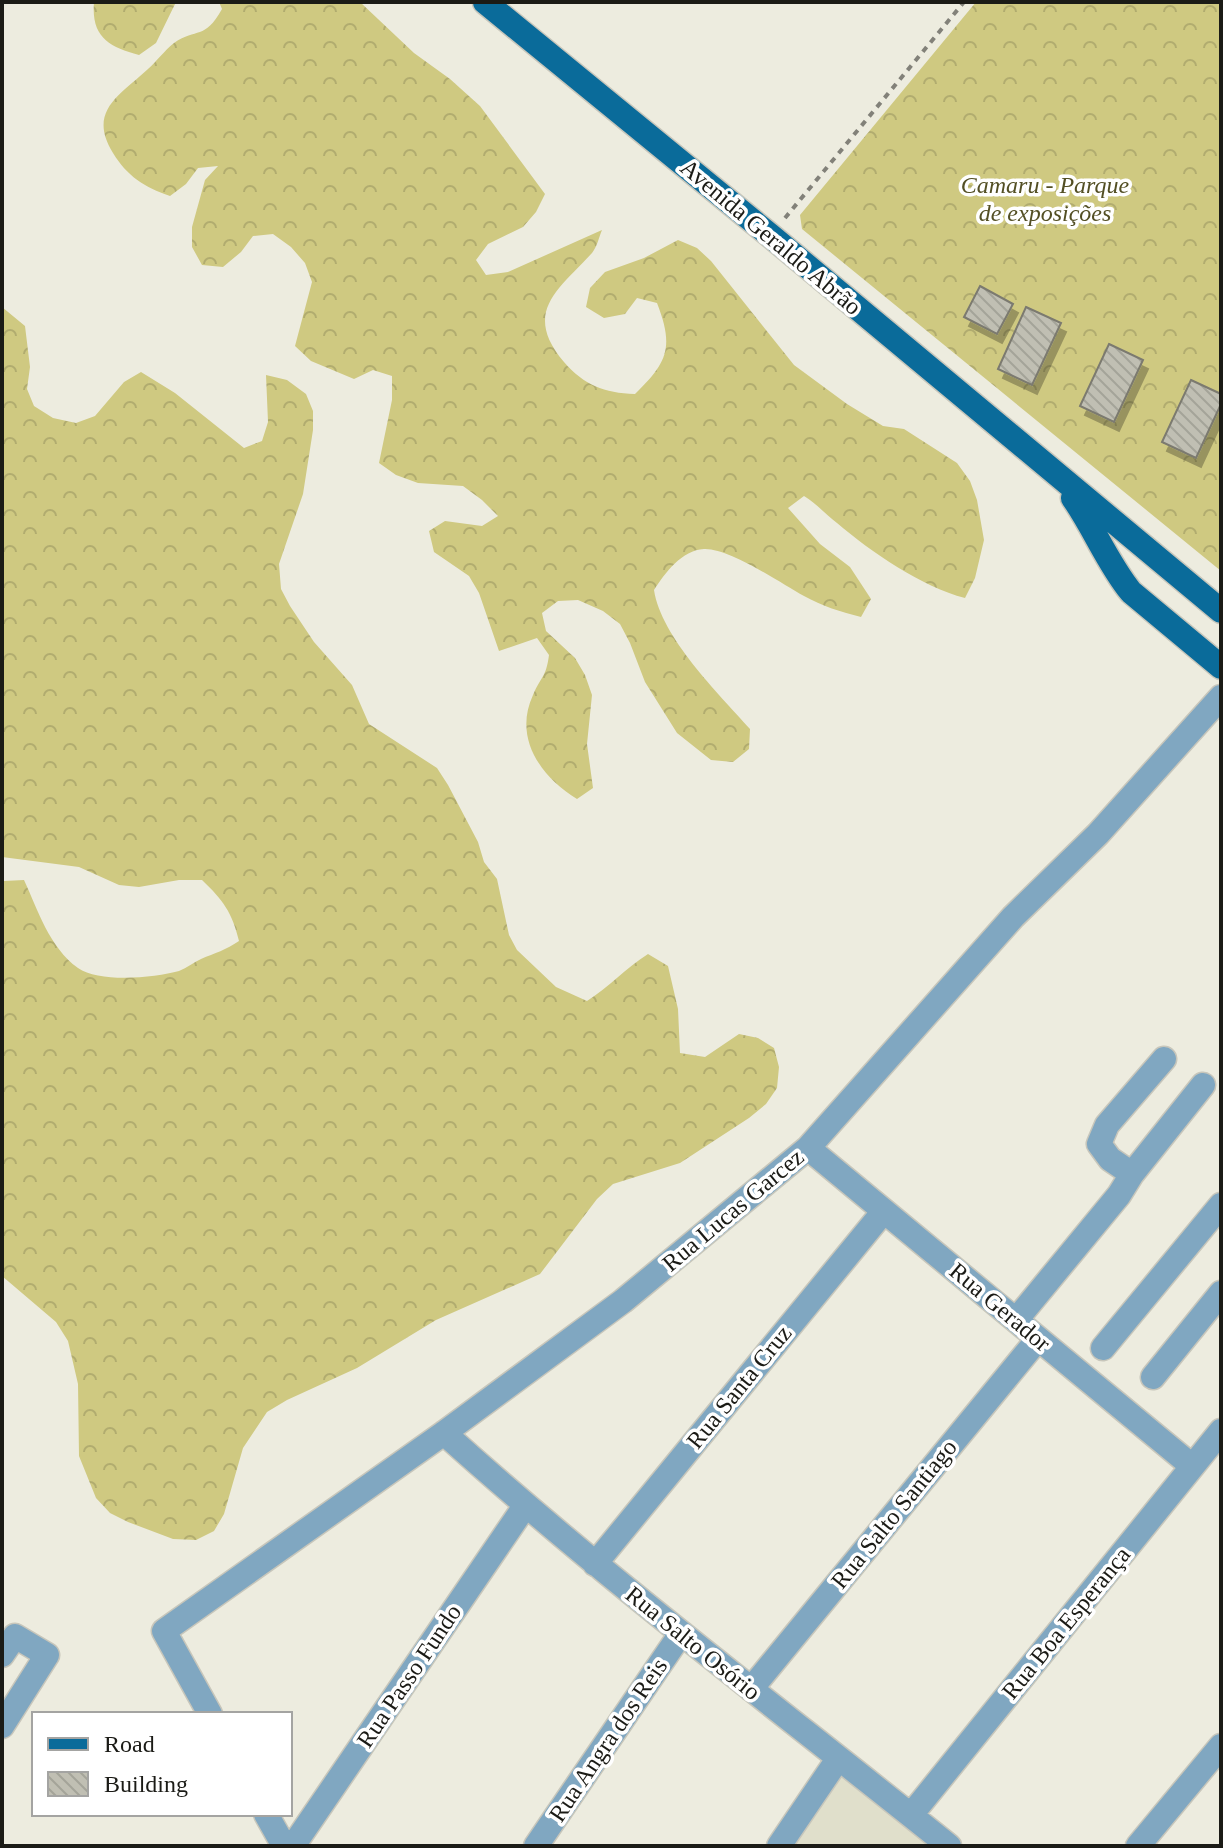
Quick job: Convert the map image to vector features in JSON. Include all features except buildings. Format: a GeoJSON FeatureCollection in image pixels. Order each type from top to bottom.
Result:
{"type":"FeatureCollection","features":[{"type":"Feature","properties":{"kind":"main road","name":"Avenida Geraldo Abrão"},"geometry":{"type":"LineString","coordinates":[[485,2],[1221,611]]}},
{"type":"Feature","properties":{"kind":"main road","name":"Avenida Geraldo Abrão"},"geometry":{"type":"LineString","coordinates":[[1055,474],[1093,527],[1119,578],[1131,592],[1221,667]]}},
{"type":"Feature","properties":{"kind":"street","name":"Rua Lucas Garcez"},"geometry":{"type":"LineString","coordinates":[[209,1712],[164,1631],[444,1433],[623,1301],[808,1148],[1013,917],[1098,834],[1221,697]]}},
{"type":"Feature","properties":{"kind":"street"},"geometry":{"type":"LineString","coordinates":[[1132,1174],[1110,1159],[1099,1144],[1107,1125],[1164,1059]]}},
{"type":"Feature","properties":{"kind":"street"},"geometry":{"type":"LineString","coordinates":[[1016,1320],[1119,1195],[1132,1174],[1203,1085]]}},
{"type":"Feature","properties":{"kind":"street","name":"Rua Gerador"},"geometry":{"type":"LineString","coordinates":[[808,1148],[1192,1466]]}},
{"type":"Feature","properties":{"kind":"street"},"geometry":{"type":"LineString","coordinates":[[1103,1348],[1221,1205]]}},
{"type":"Feature","properties":{"kind":"street","name":"Rua Santa Cruz"},"geometry":{"type":"LineString","coordinates":[[595,1564],[884,1211]]}},
{"type":"Feature","properties":{"kind":"street"},"geometry":{"type":"LineString","coordinates":[[1153,1377],[1221,1293]]}},
{"type":"Feature","properties":{"kind":"street","name":"Rua Salto Santiago"},"geometry":{"type":"LineString","coordinates":[[751,1689],[1038,1339]]}},
{"type":"Feature","properties":{"kind":"street","name":"Rua Boa Esperança"},"geometry":{"type":"LineString","coordinates":[[911,1815],[1221,1431]]}},
{"type":"Feature","properties":{"kind":"street","name":"Rua Salto Osório"},"geometry":{"type":"LineString","coordinates":[[444,1433],[525,1506],[680,1635],[949,1846]]}},
{"type":"Feature","properties":{"kind":"street","name":"Rua Passo Fundo"},"geometry":{"type":"LineString","coordinates":[[293,1846],[525,1506]]}},
{"type":"Feature","properties":{"kind":"street","name":"Rua Angra dos Reis"},"geometry":{"type":"LineString","coordinates":[[536,1846],[680,1635]]}},
{"type":"Feature","properties":{"kind":"street"},"geometry":{"type":"LineString","coordinates":[[2,1655],[15,1636],[47,1655],[2,1726]]}},
{"type":"Feature","properties":{"kind":"street"},"geometry":{"type":"LineString","coordinates":[[1138,1846],[1221,1746]]}},
{"type":"Feature","properties":{"kind":"street"},"geometry":{"type":"LineString","coordinates":[[779,1846],[838,1759]]}},
{"type":"Feature","properties":{"kind":"street"},"geometry":{"type":"LineString","coordinates":[[267,1816],[284,1846]]}},
{"type":"Feature","properties":{"kind":"path"},"geometry":{"type":"LineString","coordinates":[[771,236],[964,2]]}},
{"type":"Feature","properties":{"kind":"shaded area"},"geometry":{"type":"Polygon","coordinates":[[[838,1759],[949,1846],[781,1846],[838,1759]]]}},
{"type":"Feature","properties":{"kind":"green space"},"geometry":{"type":"Polygon","coordinates":[[[94,2],[176,2],[156,43],[139,55],[104,39],[96,24],[94,2]]]}},
{"type":"Feature","properties":{"kind":"green space"},"geometry":{"type":"Polygon","coordinates":[[[219,2],[360,2],[414,53],[480,106],[545,194],[536,212],[523,227],[488,244],[476,260],[486,275],[508,272],[602,230],[594,251],[557,291],[545,315],[552,344],[564,362],[579,377],[595,386],[635,394],[661,363],[666,343],[657,303],[637,298],[625,314],[604,318],[586,307],[590,288],[605,272],[644,258],[678,240],[697,248],[711,261],[794,365],[883,426],[904,429],[957,463],[970,481],[977,500],[984,540],[975,578],[965,598],[932,586],[898,567],[804,496],[788,508],[820,544],[850,567],[871,599],[861,617],[811,600],[727,554],[704,549],[688,553],[669,570],[654,590],[667,626],[679,645],[707,682],[750,729],[749,749],[733,762],[711,760],[677,733],[645,682],[620,624],[603,611],[578,600],[558,601],[542,613],[546,631],[575,658],[592,695],[587,744],[593,788],[577,799],[564,790],[552,780],[534,755],[526,726],[533,695],[545,673],[549,655],[537,638],[499,651],[479,593],[469,576],[434,552],[429,531],[445,521],[482,526],[498,516],[463,486],[418,483],[396,475],[379,463],[392,400],[392,376],[373,370],[354,379],[311,361],[295,346],[312,282],[305,263],[291,247],[273,234],[253,236],[241,252],[223,267],[202,265],[192,247],[192,227],[205,180],[218,166],[198,168],[186,184],[170,196],[144,185],[130,174],[118,161],[106,138],[105,115],[110,105],[174,43],[210,26],[222,9],[219,2]]]}},
{"type":"Feature","properties":{"kind":"green space","name":"Camaru - Parque de exposições"},"geometry":{"type":"Polygon","coordinates":[[[976,2],[1221,2],[1221,571],[802,229],[800,215],[976,2]]]}},
{"type":"Feature","properties":{"kind":"green space"},"geometry":{"type":"Polygon","coordinates":[[[2,307],[25,326],[30,367],[27,389],[34,406],[53,418],[76,423],[95,416],[124,382],[141,372],[175,393],[244,448],[262,441],[268,422],[266,375],[287,380],[306,394],[313,411],[313,430],[303,494],[279,564],[281,589],[314,642],[352,685],[369,724],[437,768],[478,842],[484,862],[497,879],[509,935],[517,950],[556,987],[587,1001],[648,954],[668,966],[678,1009],[680,1053],[705,1057],[739,1034],[758,1038],[774,1048],[779,1067],[777,1088],[766,1104],[749,1118],[680,1163],[613,1184],[597,1199],[540,1274],[436,1320],[357,1368],[267,1412],[243,1448],[224,1514],[214,1531],[196,1540],[173,1539],[128,1522],[110,1513],[96,1498],[79,1456],[78,1384],[68,1341],[56,1322],[2,1276],[4,881],[24,880],[59,950],[87,973],[113,977],[156,976],[179,971],[239,941],[226,907],[202,880],[179,880],[139,887],[119,885],[79,867],[2,857],[2,307]]]}}]}
